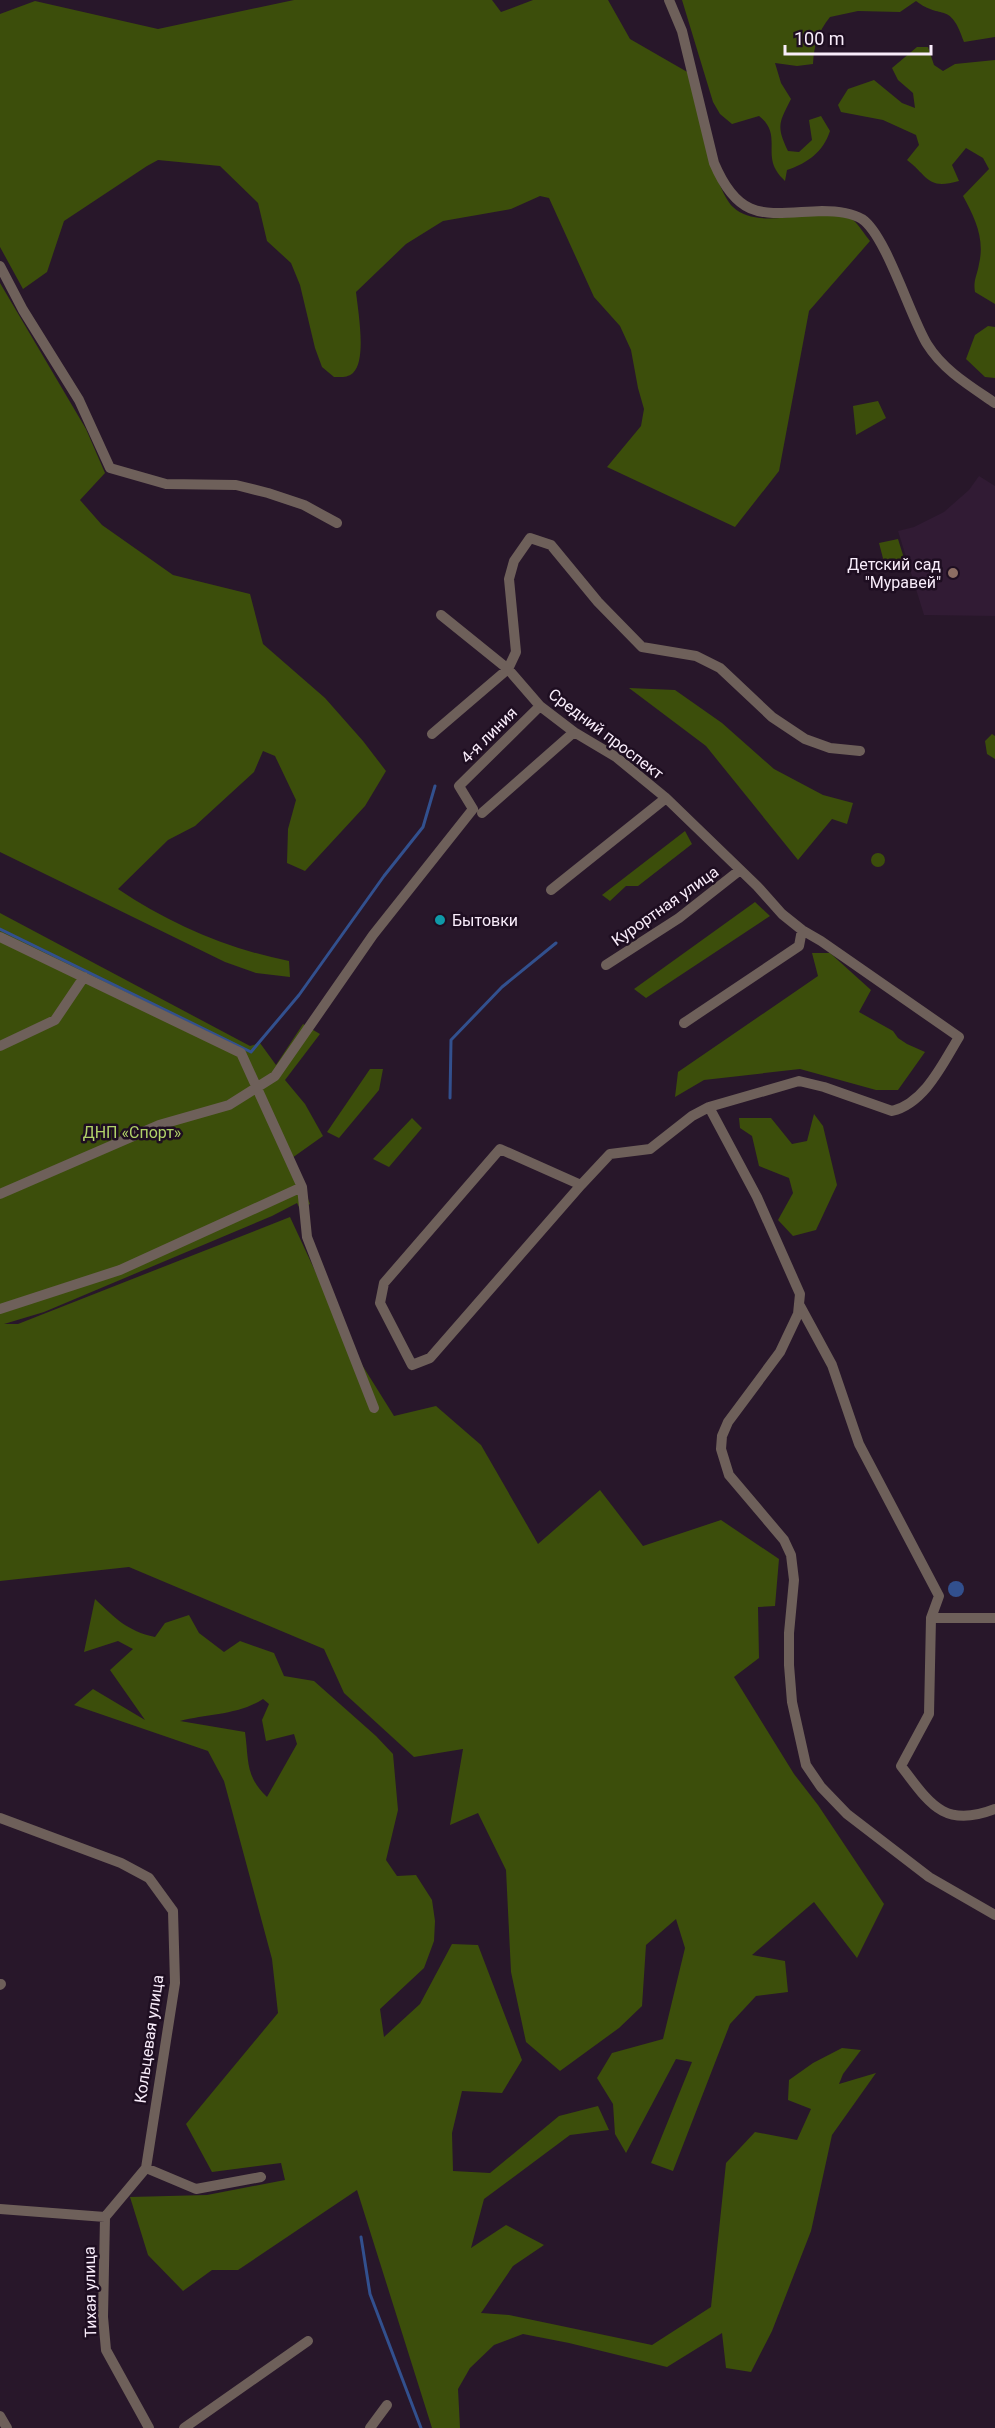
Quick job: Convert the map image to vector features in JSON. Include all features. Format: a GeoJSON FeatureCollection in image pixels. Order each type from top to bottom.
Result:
{"type":"FeatureCollection","features":[{"type":"Feature","properties":{"kind":"street"},"geometry":{"type":"LineString","coordinates":[[669,0],[682,31],[714,163],[722,181],[738,203],[762,212],[777,214],[836,211],[864,220],[881,245],[926,343],[946,368],[995,404]]}},
{"type":"Feature","properties":{"kind":"street"},"geometry":{"type":"LineString","coordinates":[[0,266],[79,400],[110,468],[166,484],[236,485],[304,506],[337,523]]}},
{"type":"Feature","properties":{"kind":"street"},"geometry":{"type":"LineString","coordinates":[[432,734],[508,669],[516,652],[509,579],[514,561],[530,538],[551,545],[598,602],[642,647],[696,656],[720,668],[772,717],[805,739],[830,748],[860,751]]}},
{"type":"Feature","properties":{"kind":"street","name":"Средний проспект"},"geometry":{"type":"LineString","coordinates":[[441,615],[508,669],[540,706],[574,732],[616,757],[666,798],[782,914],[959,1037],[925,1089],[902,1109],[892,1111],[824,1087],[799,1081],[709,1107]]}},
{"type":"Feature","properties":{"kind":"street","name":"4-я линия"},"geometry":{"type":"LineString","coordinates":[[256,1089],[275,1076],[373,935],[472,809],[459,786],[540,706]]}},
{"type":"Feature","properties":{"kind":"street"},"geometry":{"type":"LineString","coordinates":[[482,813],[574,732]]}},
{"type":"Feature","properties":{"kind":"street"},"geometry":{"type":"LineString","coordinates":[[551,890],[666,798]]}},
{"type":"Feature","properties":{"kind":"street","name":"Курортная улица"},"geometry":{"type":"LineString","coordinates":[[606,965],[679,918],[740,870]]}},
{"type":"Feature","properties":{"kind":"street"},"geometry":{"type":"LineString","coordinates":[[684,1023],[799,946],[802,930]]}},
{"type":"Feature","properties":{"kind":"street"},"geometry":{"type":"LineString","coordinates":[[0,937],[241,1053],[302,1186],[307,1237],[374,1408]]}},
{"type":"Feature","properties":{"kind":"street"},"geometry":{"type":"LineString","coordinates":[[0,1046],[55,1020],[84,977]]}},
{"type":"Feature","properties":{"kind":"street"},"geometry":{"type":"LineString","coordinates":[[0,1194],[159,1125],[229,1105],[256,1089]]}},
{"type":"Feature","properties":{"kind":"street"},"geometry":{"type":"LineString","coordinates":[[580,1185],[500,1149],[384,1283],[380,1303],[412,1365],[430,1358],[580,1185],[610,1154],[650,1149],[692,1116],[709,1107],[757,1197],[800,1294],[800,1306],[780,1352],[728,1422],[722,1436],[722,1449],[729,1475],[784,1540],[791,1555],[794,1581],[789,1633],[789,1665],[792,1702],[806,1765],[821,1786],[847,1814],[929,1877],[995,1915]]}},
{"type":"Feature","properties":{"kind":"street"},"geometry":{"type":"LineString","coordinates":[[0,1309],[120,1270],[302,1186]]}},
{"type":"Feature","properties":{"kind":"street"},"geometry":{"type":"LineString","coordinates":[[800,1306],[832,1365],[860,1444],[939,1596],[931,1618],[929,1714],[902,1767],[926,1799],[951,1817],[980,1815],[995,1809]]}},
{"type":"Feature","properties":{"kind":"street"},"geometry":{"type":"LineString","coordinates":[[931,1618],[995,1618]]}},
{"type":"Feature","properties":{"kind":"street","name":"Кольцевая улица"},"geometry":{"type":"LineString","coordinates":[[0,1818],[121,1863],[148,1878],[173,1911],[175,1983],[146,2168]]}},
{"type":"Feature","properties":{"kind":"street"},"geometry":{"type":"LineString","coordinates":[[0,2209],[105,2217],[146,2168],[196,2189],[261,2177]]}},
{"type":"Feature","properties":{"kind":"street","name":"Тихая улица"},"geometry":{"type":"LineString","coordinates":[[105,2217],[103,2318],[106,2350],[149,2428]]}},
{"type":"Feature","properties":{"kind":"street"},"geometry":{"type":"LineString","coordinates":[[184,2428],[308,2342]]}},
{"type":"Feature","properties":{"kind":"street"},"geometry":{"type":"LineString","coordinates":[[370,2428],[387,2405]]}},
{"type":"Feature","properties":{"kind":"street"},"geometry":{"type":"LineString","coordinates":[[0,2416],[7,2428]]}},
{"type":"Feature","properties":{"kind":"shaded area","name":"Детский сад \"Муравей\""},"geometry":{"type":"Polygon","coordinates":[[[979,476],[995,486],[995,616],[924,615],[898,531],[914,527],[944,512],[969,490],[979,476]]]}},
{"type":"Feature","properties":{"kind":"green space"},"geometry":{"type":"Polygon","coordinates":[[[294,0],[492,0],[501,12],[533,0],[608,0],[630,39],[689,73],[712,164],[726,197],[733,207],[745,215],[760,218],[827,213],[842,215],[853,220],[870,241],[809,311],[779,471],[735,527],[607,467],[641,426],[644,409],[631,350],[620,326],[594,297],[549,198],[540,196],[511,209],[443,221],[406,244],[356,292],[360,358],[353,373],[344,377],[334,377],[322,367],[315,348],[300,285],[291,263],[267,241],[258,203],[220,166],[158,160],[147,166],[64,221],[47,272],[23,289],[0,247],[0,14],[35,1],[158,29],[294,0]]]}},
{"type":"Feature","properties":{"kind":"green space"},"geometry":{"type":"Polygon","coordinates":[[[682,0],[995,0],[995,37],[964,42],[950,16],[925,7],[916,1],[900,12],[858,11],[830,17],[817,39],[813,64],[797,66],[775,63],[781,83],[791,99],[780,125],[788,151],[799,152],[812,140],[809,120],[821,116],[830,131],[814,156],[787,170],[785,181],[773,163],[771,136],[766,122],[759,116],[732,124],[720,114],[713,102],[682,0]]]}},
{"type":"Feature","properties":{"kind":"green space"},"geometry":{"type":"Polygon","coordinates":[[[917,47],[928,47],[934,65],[943,71],[955,64],[995,60],[995,304],[975,292],[981,255],[980,237],[963,196],[989,169],[983,158],[966,148],[952,165],[959,181],[934,183],[907,160],[919,145],[916,135],[883,120],[841,112],[838,105],[848,89],[874,80],[902,103],[915,108],[913,93],[898,80],[892,68],[917,47]]]}},
{"type":"Feature","properties":{"kind":"green space"},"geometry":{"type":"Polygon","coordinates":[[[0,283],[86,429],[105,473],[80,500],[102,525],[173,575],[250,594],[263,644],[325,698],[386,771],[365,806],[305,871],[287,863],[288,829],[296,800],[275,756],[263,751],[254,772],[195,826],[168,840],[118,889],[200,934],[244,950],[289,961],[290,977],[256,973],[225,962],[0,852],[0,283]]]}},
{"type":"Feature","properties":{"kind":"green space"},"geometry":{"type":"Polygon","coordinates":[[[988,326],[995,327],[995,378],[985,377],[966,359],[975,335],[988,326]]]}},
{"type":"Feature","properties":{"kind":"green space"},"geometry":{"type":"Polygon","coordinates":[[[878,401],[886,418],[856,435],[853,406],[878,401]]]}},
{"type":"Feature","properties":{"kind":"green space"},"geometry":{"type":"Polygon","coordinates":[[[898,539],[908,571],[889,572],[886,570],[879,543],[898,539]]]}},
{"type":"Feature","properties":{"kind":"green space"},"geometry":{"type":"Polygon","coordinates":[[[629,688],[675,690],[722,723],[774,769],[823,795],[853,803],[847,824],[832,819],[798,860],[706,746],[629,688]]]}},
{"type":"Feature","properties":{"kind":"green space"},"geometry":{"type":"Polygon","coordinates":[[[992,734],[995,736],[995,759],[987,754],[985,741],[992,734]]]}},
{"type":"Feature","properties":{"kind":"green space"},"geometry":{"type":"Polygon","coordinates":[[[685,831],[692,844],[638,886],[626,886],[610,901],[602,895],[685,831]]]}},
{"type":"Feature","properties":{"kind":"green space"},"geometry":{"type":"Polygon","coordinates":[[[878,853],[883,855],[885,860],[883,865],[878,867],[873,865],[871,860],[873,855],[878,853]]]}},
{"type":"Feature","properties":{"kind":"green space"},"geometry":{"type":"Polygon","coordinates":[[[755,902],[770,916],[646,998],[634,989],[755,902]]]}},
{"type":"Feature","properties":{"kind":"green space","name":"ДНП «Спорт»"},"geometry":{"type":"Polygon","coordinates":[[[0,913],[250,1046],[260,1043],[276,1065],[303,1024],[320,1034],[285,1080],[305,1104],[323,1136],[292,1158],[310,1204],[300,1209],[297,1203],[272,1216],[44,1312],[4,1324],[18,1324],[290,1217],[349,1344],[394,1416],[436,1406],[481,1445],[538,1544],[600,1490],[643,1546],[721,1520],[779,1559],[775,1606],[758,1607],[759,1658],[734,1677],[794,1774],[818,1805],[884,1904],[857,1958],[814,1902],[752,1955],[785,1961],[788,1992],[756,1996],[730,2024],[673,2171],[651,2163],[692,2062],[676,2059],[626,2153],[615,2134],[613,2104],[597,2078],[612,2053],[663,2039],[685,1948],[676,1919],[646,1945],[642,2006],[619,2028],[560,2071],[526,2042],[511,1972],[506,1870],[478,1813],[450,1825],[463,1749],[414,1757],[344,1693],[324,1649],[129,1567],[0,1581],[0,913]]]}},
{"type":"Feature","properties":{"kind":"green space"},"geometry":{"type":"Polygon","coordinates":[[[812,953],[830,953],[871,990],[859,1012],[893,1031],[907,1044],[925,1052],[898,1090],[876,1090],[800,1069],[704,1080],[675,1097],[678,1072],[818,976],[812,953]]]}},
{"type":"Feature","properties":{"kind":"green space"},"geometry":{"type":"Polygon","coordinates":[[[370,1069],[383,1069],[379,1090],[339,1138],[327,1132],[370,1069]]]}},
{"type":"Feature","properties":{"kind":"green space"},"geometry":{"type":"Polygon","coordinates":[[[814,1114],[823,1126],[837,1185],[816,1230],[793,1236],[778,1220],[793,1193],[789,1178],[759,1166],[752,1136],[740,1128],[739,1118],[771,1118],[792,1144],[807,1141],[814,1114]]]}},
{"type":"Feature","properties":{"kind":"green space"},"geometry":{"type":"Polygon","coordinates":[[[412,1118],[422,1128],[389,1167],[373,1159],[412,1118]]]}},
{"type":"Feature","properties":{"kind":"green space"},"geometry":{"type":"Polygon","coordinates":[[[95,1599],[115,1618],[129,1627],[155,1637],[165,1623],[189,1615],[199,1633],[224,1652],[240,1641],[274,1653],[284,1676],[314,1681],[393,1754],[398,1810],[386,1860],[397,1876],[416,1875],[432,1900],[435,1921],[434,1941],[424,1968],[380,2009],[384,2037],[420,2004],[452,1944],[478,1945],[522,2060],[502,2093],[462,2091],[452,2133],[453,2171],[490,2173],[559,2116],[598,2106],[609,2130],[570,2135],[484,2199],[471,2248],[506,2225],[544,2245],[513,2266],[481,2313],[509,2315],[652,2345],[711,2307],[726,2163],[755,2132],[797,2140],[811,2109],[788,2100],[789,2080],[813,2063],[842,2048],[861,2050],[843,2074],[839,2084],[876,2073],[832,2135],[811,2231],[772,2331],[751,2372],[726,2368],[722,2333],[667,2367],[523,2334],[494,2345],[470,2368],[458,2389],[460,2428],[432,2428],[357,2190],[238,2270],[212,2270],[183,2291],[148,2255],[130,2197],[207,2195],[285,2180],[281,2163],[212,2172],[186,2124],[278,2013],[272,1959],[224,1781],[208,1751],[74,1705],[93,1689],[145,1720],[110,1670],[133,1649],[118,1641],[84,1652],[95,1599]],[[263,1699],[233,1711],[180,1721],[245,1732],[251,1775],[267,1797],[297,1744],[294,1734],[266,1741],[262,1720],[269,1704],[263,1699]]]}},
{"type":"Feature","properties":{"kind":"water"},"geometry":{"type":"Polygon","coordinates":[[[956,1581],[962,1583],[964,1589],[962,1595],[956,1597],[950,1595],[948,1589],[950,1583],[956,1581]]]}},
{"type":"Feature","properties":{"kind":"waterway"},"geometry":{"type":"LineString","coordinates":[[0,929],[251,1052],[299,995],[384,876],[423,827],[435,786]]}},
{"type":"Feature","properties":{"kind":"waterway"},"geometry":{"type":"LineString","coordinates":[[450,1098],[451,1040],[502,987],[556,943]]}},
{"type":"Feature","properties":{"kind":"waterway"},"geometry":{"type":"LineString","coordinates":[[361,2237],[370,2294],[421,2428]]}},
{"type":"Feature","properties":{"kind":"place","name":"Детский сад \"Муравей\""},"geometry":{"type":"Point","coordinates":[953,573]}},
{"type":"Feature","properties":{"kind":"place","name":"Бытовки"},"geometry":{"type":"Point","coordinates":[440,920]}}]}
